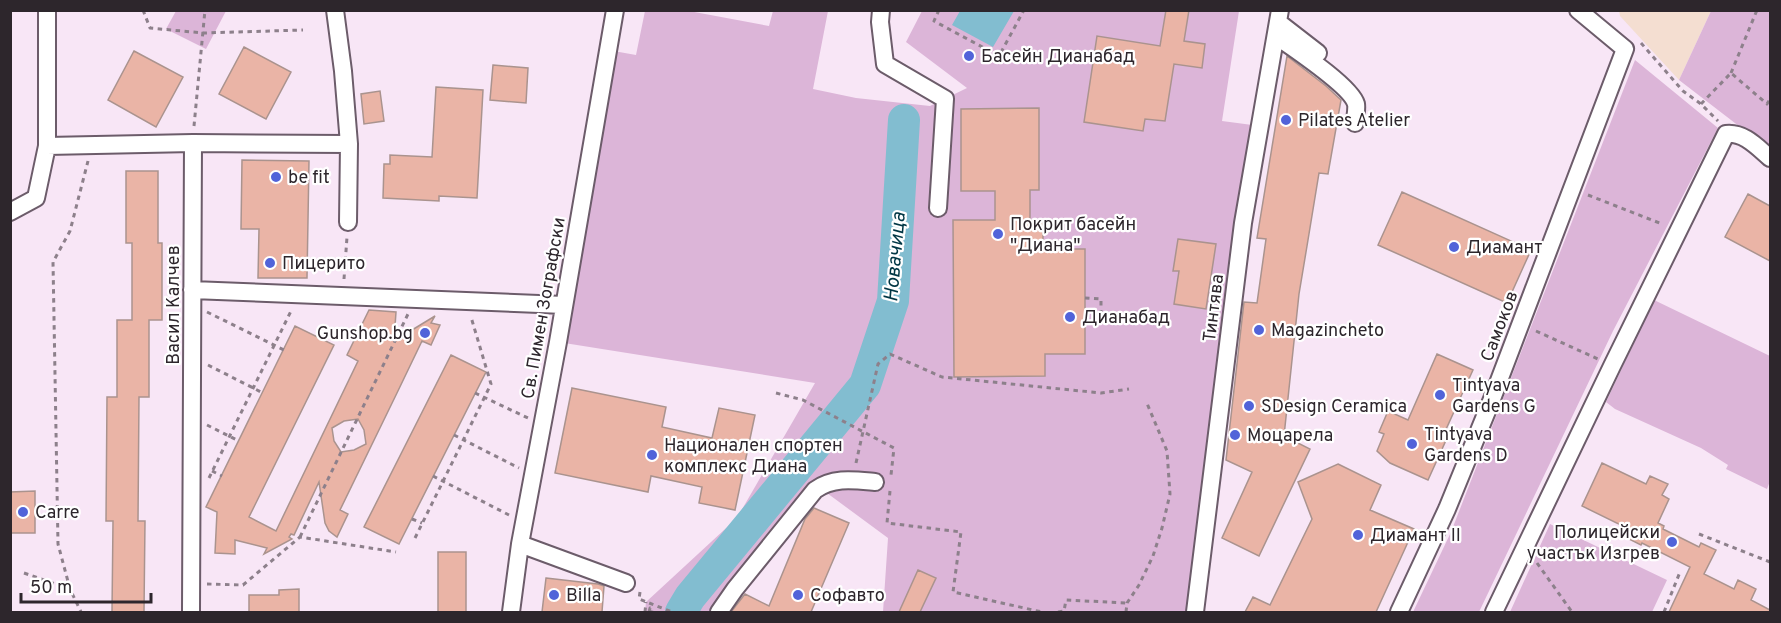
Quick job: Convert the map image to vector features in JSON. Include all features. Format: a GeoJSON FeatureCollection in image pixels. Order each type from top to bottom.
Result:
{"type":"FeatureCollection","features":[{"type":"Feature","properties":{"kind":"street"},"geometry":{"type":"LineString","coordinates":[[10,212],[36,198],[47,146],[47,10]]}},
{"type":"Feature","properties":{"kind":"street"},"geometry":{"type":"LineString","coordinates":[[335,10],[349,144],[348,222]]}},
{"type":"Feature","properties":{"kind":"street","name":"Св. Пимен Зографски"},"geometry":{"type":"LineString","coordinates":[[511,612],[520,544],[615,10]]}},
{"type":"Feature","properties":{"kind":"street"},"geometry":{"type":"LineString","coordinates":[[881,10],[880,22],[885,64],[945,99],[938,208]]}},
{"type":"Feature","properties":{"kind":"street"},"geometry":{"type":"LineString","coordinates":[[1578,10],[1631,45]]}},
{"type":"Feature","properties":{"kind":"street"},"geometry":{"type":"LineString","coordinates":[[1278,23],[1321,56]]}},
{"type":"Feature","properties":{"kind":"street"},"geometry":{"type":"LineString","coordinates":[[1278,23],[1327,74],[1351,95],[1356,105],[1355,123]]}},
{"type":"Feature","properties":{"kind":"street","name":"Тинтява"},"geometry":{"type":"LineString","coordinates":[[1195,612],[1243,222],[1278,23]]}},
{"type":"Feature","properties":{"kind":"street","name":"Самоков"},"geometry":{"type":"LineString","coordinates":[[1400,612],[1447,509],[1492,399],[1572,189],[1631,45]]}},
{"type":"Feature","properties":{"kind":"street"},"geometry":{"type":"LineString","coordinates":[[1494,612],[1726,134],[1733,133],[1743,136],[1770,158]]}},
{"type":"Feature","properties":{"kind":"street"},"geometry":{"type":"LineString","coordinates":[[47,146],[193,143],[349,144]]}},
{"type":"Feature","properties":{"kind":"street","name":"Васил Калчев"},"geometry":{"type":"LineString","coordinates":[[190,612],[193,143]]}},
{"type":"Feature","properties":{"kind":"street"},"geometry":{"type":"LineString","coordinates":[[192,297],[299,294],[564,305]]}},
{"type":"Feature","properties":{"kind":"street"},"geometry":{"type":"LineString","coordinates":[[719,612],[815,490],[826,482],[853,480],[875,482]]}},
{"type":"Feature","properties":{"kind":"street"},"geometry":{"type":"LineString","coordinates":[[520,544],[626,583]]}},
{"type":"Feature","properties":{"kind":"path"},"geometry":{"type":"LineString","coordinates":[[143,10],[150,28],[203,33],[303,30]]}},
{"type":"Feature","properties":{"kind":"path"},"geometry":{"type":"LineString","coordinates":[[193,143],[205,10]]}},
{"type":"Feature","properties":{"kind":"path"},"geometry":{"type":"LineString","coordinates":[[939,10],[934,21],[999,56],[1024,10]]}},
{"type":"Feature","properties":{"kind":"path"},"geometry":{"type":"LineString","coordinates":[[1701,105],[1731,73],[1757,10]]}},
{"type":"Feature","properties":{"kind":"path"},"geometry":{"type":"LineString","coordinates":[[1631,45],[1646,47],[1683,91],[1716,118],[1726,134]]}},
{"type":"Feature","properties":{"kind":"path"},"geometry":{"type":"LineString","coordinates":[[1731,73],[1769,105]]}},
{"type":"Feature","properties":{"kind":"path"},"geometry":{"type":"LineString","coordinates":[[1769,105],[1770,99]]}},
{"type":"Feature","properties":{"kind":"path"},"geometry":{"type":"LineString","coordinates":[[81,612],[69,589],[58,544],[53,262],[70,231],[92,145]]}},
{"type":"Feature","properties":{"kind":"path"},"geometry":{"type":"LineString","coordinates":[[1572,189],[1679,230]]}},
{"type":"Feature","properties":{"kind":"path"},"geometry":{"type":"LineString","coordinates":[[342,296],[348,222]]}},
{"type":"Feature","properties":{"kind":"path"},"geometry":{"type":"LineString","coordinates":[[208,480],[299,294]]}},
{"type":"Feature","properties":{"kind":"path"},"geometry":{"type":"LineString","coordinates":[[192,297],[284,350]]}},
{"type":"Feature","properties":{"kind":"path"},"geometry":{"type":"LineString","coordinates":[[1085,298],[1101,299],[1101,324]]}},
{"type":"Feature","properties":{"kind":"path"},"geometry":{"type":"LineString","coordinates":[[191,583],[243,585],[300,537],[416,299]]}},
{"type":"Feature","properties":{"kind":"path"},"geometry":{"type":"LineString","coordinates":[[415,538],[491,384],[466,301]]}},
{"type":"Feature","properties":{"kind":"path"},"geometry":{"type":"LineString","coordinates":[[1544,334],[1612,366]]}},
{"type":"Feature","properties":{"kind":"path"},"geometry":{"type":"LineString","coordinates":[[857,458],[878,364],[890,354],[942,377],[1101,393],[1129,389]]}},
{"type":"Feature","properties":{"kind":"path"},"geometry":{"type":"LineString","coordinates":[[213,367],[263,393]]}},
{"type":"Feature","properties":{"kind":"path"},"geometry":{"type":"LineString","coordinates":[[475,393],[542,425]]}},
{"type":"Feature","properties":{"kind":"path"},"geometry":{"type":"LineString","coordinates":[[776,393],[803,400],[894,448],[887,523],[961,532],[953,592],[1042,612]]}},
{"type":"Feature","properties":{"kind":"path"},"geometry":{"type":"LineString","coordinates":[[1126,612],[1127,603],[1153,556],[1170,494],[1167,451],[1146,401]]}},
{"type":"Feature","properties":{"kind":"path"},"geometry":{"type":"LineString","coordinates":[[192,417],[239,441]]}},
{"type":"Feature","properties":{"kind":"path"},"geometry":{"type":"LineString","coordinates":[[454,435],[533,474]]}},
{"type":"Feature","properties":{"kind":"path"},"geometry":{"type":"LineString","coordinates":[[433,476],[524,522]]}},
{"type":"Feature","properties":{"kind":"path"},"geometry":{"type":"LineString","coordinates":[[412,519],[422,523]]}},
{"type":"Feature","properties":{"kind":"path"},"geometry":{"type":"LineString","coordinates":[[1699,534],[1770,562]]}},
{"type":"Feature","properties":{"kind":"path"},"geometry":{"type":"LineString","coordinates":[[300,537],[396,552]]}},
{"type":"Feature","properties":{"kind":"path"},"geometry":{"type":"LineString","coordinates":[[1525,547],[1572,612]]}},
{"type":"Feature","properties":{"kind":"path"},"geometry":{"type":"LineString","coordinates":[[1664,612],[1680,572]]}},
{"type":"Feature","properties":{"kind":"path"},"geometry":{"type":"LineString","coordinates":[[24,573],[69,589]]}},
{"type":"Feature","properties":{"kind":"path"},"geometry":{"type":"LineString","coordinates":[[1058,612],[1064,611],[1066,600],[1127,603]]}},
{"type":"Feature","properties":{"kind":"path"},"geometry":{"type":"LineString","coordinates":[[657,607],[650,612],[646,602],[672,612]]}},
{"type":"Feature","properties":{"kind":"shaded area"},"geometry":{"type":"Polygon","coordinates":[[[176,11],[226,11],[206,49],[166,29],[176,11]]]}},
{"type":"Feature","properties":{"kind":"shaded area"},"geometry":{"type":"Polygon","coordinates":[[[645,11],[689,11],[769,26],[773,11],[828,11],[813,89],[856,98],[930,106],[967,88],[906,42],[922,11],[1239,11],[1222,121],[1260,126],[1195,612],[883,612],[888,538],[812,482],[711,612],[645,612],[646,602],[737,518],[815,383],[558,342],[608,50],[636,55],[645,11]]]}},
{"type":"Feature","properties":{"kind":"shaded area"},"geometry":{"type":"Polygon","coordinates":[[[1619,11],[1711,11],[1679,80],[1620,16],[1619,11]]]}},
{"type":"Feature","properties":{"kind":"shaded area"},"geometry":{"type":"Polygon","coordinates":[[[1711,11],[1770,11],[1770,150],[1679,80],[1711,11]]]}},
{"type":"Feature","properties":{"kind":"shaded area"},"geometry":{"type":"Polygon","coordinates":[[[1635,60],[1718,128],[1613,331],[1479,612],[1413,612],[1451,532],[1635,60]]]}},
{"type":"Feature","properties":{"kind":"shaded area"},"geometry":{"type":"Polygon","coordinates":[[[1654,300],[1770,356],[1770,481],[1767,489],[1726,469],[1728,465],[1701,448],[1615,409],[1606,402],[1654,300]]]}},
{"type":"Feature","properties":{"kind":"shaded area"},"geometry":{"type":"Polygon","coordinates":[[[1550,524],[1667,580],[1652,612],[1510,612],[1550,524]]]}},
{"type":"Feature","properties":{"kind":"water"},"geometry":{"type":"Polygon","coordinates":[[[960,11],[1014,11],[993,47],[952,25],[960,11]]]}},
{"type":"Feature","properties":{"kind":"building"},"geometry":{"type":"Polygon","coordinates":[[[1166,10],[1189,10],[1184,41],[1205,44],[1202,68],[1174,64],[1165,121],[1145,119],[1143,131],[1084,122],[1097,36],[1160,46],[1166,10]]]}},
{"type":"Feature","properties":{"kind":"building"},"geometry":{"type":"Polygon","coordinates":[[[244,47],[291,72],[266,119],[219,94],[244,47]]]}},
{"type":"Feature","properties":{"kind":"building"},"geometry":{"type":"Polygon","coordinates":[[[134,51],[183,77],[156,127],[108,100],[134,51]]]}},
{"type":"Feature","properties":{"kind":"building"},"geometry":{"type":"Polygon","coordinates":[[[1287,56],[1341,100],[1328,174],[1319,173],[1299,294],[1284,436],[1310,449],[1259,556],[1222,538],[1252,472],[1226,460],[1244,302],[1257,303],[1266,239],[1257,238],[1287,56]]]}},
{"type":"Feature","properties":{"kind":"building"},"geometry":{"type":"Polygon","coordinates":[[[493,65],[528,68],[526,103],[490,100],[493,65]]]}},
{"type":"Feature","properties":{"kind":"building"},"geometry":{"type":"Polygon","coordinates":[[[436,87],[483,90],[477,198],[439,196],[439,201],[383,198],[384,164],[390,164],[390,155],[432,157],[436,87]]]}},
{"type":"Feature","properties":{"kind":"building"},"geometry":{"type":"Polygon","coordinates":[[[380,91],[384,121],[364,124],[361,94],[380,91]]]}},
{"type":"Feature","properties":{"kind":"building","name":"Покрит басейн \"Диана\""},"geometry":{"type":"Polygon","coordinates":[[[1039,108],[1039,190],[1030,190],[1030,220],[1043,220],[1043,249],[1085,249],[1085,354],[1045,354],[1045,376],[954,377],[953,220],[995,220],[995,191],[961,191],[961,109],[1039,108]]]}},
{"type":"Feature","properties":{"kind":"building"},"geometry":{"type":"Polygon","coordinates":[[[242,160],[309,161],[307,278],[258,278],[259,229],[241,229],[242,160]]]}},
{"type":"Feature","properties":{"kind":"building"},"geometry":{"type":"Polygon","coordinates":[[[126,171],[158,171],[158,243],[162,243],[162,320],[149,320],[149,397],[139,397],[138,521],[145,521],[144,612],[112,612],[113,521],[106,521],[107,397],[117,397],[117,320],[132,320],[132,243],[126,243],[126,171]]]}},
{"type":"Feature","properties":{"kind":"building","name":"Диамант"},"geometry":{"type":"Polygon","coordinates":[[[1402,192],[1531,250],[1507,303],[1378,245],[1402,192]]]}},
{"type":"Feature","properties":{"kind":"building"},"geometry":{"type":"Polygon","coordinates":[[[1748,194],[1770,206],[1770,261],[1725,237],[1748,194]]]}},
{"type":"Feature","properties":{"kind":"building"},"geometry":{"type":"Polygon","coordinates":[[[1178,239],[1216,244],[1206,309],[1174,304],[1179,271],[1173,271],[1178,239]]]}},
{"type":"Feature","properties":{"kind":"building"},"geometry":{"type":"Polygon","coordinates":[[[369,310],[396,312],[394,341],[435,316],[431,323],[440,325],[431,345],[422,341],[340,510],[348,514],[337,537],[329,531],[325,523],[319,482],[294,535],[291,534],[289,537],[292,539],[264,554],[267,548],[235,540],[235,554],[215,553],[217,512],[206,507],[295,326],[334,345],[249,517],[276,531],[358,361],[347,355],[369,310]],[[358,419],[344,421],[332,428],[334,441],[341,452],[354,450],[366,444],[364,430],[358,419]]]}},
{"type":"Feature","properties":{"kind":"building"},"geometry":{"type":"Polygon","coordinates":[[[1437,354],[1473,370],[1443,436],[1447,438],[1428,480],[1390,463],[1377,451],[1384,434],[1379,432],[1388,411],[1408,420],[1437,354]]]}},
{"type":"Feature","properties":{"kind":"building"},"geometry":{"type":"Polygon","coordinates":[[[451,355],[486,372],[399,544],[364,527],[451,355]]]}},
{"type":"Feature","properties":{"kind":"building","name":"Национален спортен комплекс Диана"},"geometry":{"type":"Polygon","coordinates":[[[572,388],[666,407],[662,427],[712,438],[719,408],[755,415],[735,510],[699,503],[702,487],[651,476],[648,492],[555,473],[572,388]]]}},
{"type":"Feature","properties":{"kind":"building"},"geometry":{"type":"Polygon","coordinates":[[[1602,463],[1646,484],[1650,476],[1668,484],[1662,495],[1669,499],[1658,523],[1664,526],[1663,529],[1699,547],[1701,543],[1716,550],[1704,574],[1734,589],[1738,580],[1756,589],[1751,600],[1770,612],[1669,612],[1690,567],[1621,535],[1625,527],[1582,506],[1602,463]]]}},
{"type":"Feature","properties":{"kind":"building","name":"Диамант II"},"geometry":{"type":"Polygon","coordinates":[[[1338,464],[1381,485],[1370,510],[1414,529],[1376,612],[1245,612],[1253,597],[1270,605],[1312,519],[1298,482],[1338,464]]]}},
{"type":"Feature","properties":{"kind":"building","name":"Carre"},"geometry":{"type":"Polygon","coordinates":[[[35,491],[35,533],[10,533],[10,492],[35,491]]]}},
{"type":"Feature","properties":{"kind":"building"},"geometry":{"type":"Polygon","coordinates":[[[814,508],[849,523],[811,612],[731,612],[745,594],[769,606],[805,519],[814,508]]]}},
{"type":"Feature","properties":{"kind":"building"},"geometry":{"type":"Polygon","coordinates":[[[438,552],[466,552],[466,612],[438,612],[438,552]]]}},
{"type":"Feature","properties":{"kind":"building"},"geometry":{"type":"Polygon","coordinates":[[[918,570],[936,578],[920,612],[899,612],[918,570]]]}},
{"type":"Feature","properties":{"kind":"building"},"geometry":{"type":"Polygon","coordinates":[[[546,578],[604,586],[602,612],[542,612],[546,578]]]}},
{"type":"Feature","properties":{"kind":"building"},"geometry":{"type":"Polygon","coordinates":[[[299,589],[299,612],[249,612],[249,595],[279,595],[279,590],[299,589]]]}},
{"type":"Feature","properties":{"kind":"waterway","name":"Новачица"},"geometry":{"type":"LineString","coordinates":[[681,612],[690,597],[865,385],[893,301],[904,120]]}},
{"type":"Feature","properties":{"kind":"place","name":"Басейн Дианабад"},"geometry":{"type":"Point","coordinates":[969,56]}},
{"type":"Feature","properties":{"kind":"place","name":"Pilates Atelier"},"geometry":{"type":"Point","coordinates":[1286,120]}},
{"type":"Feature","properties":{"kind":"place","name":"be fit"},"geometry":{"type":"Point","coordinates":[276,177]}},
{"type":"Feature","properties":{"kind":"place","name":"Покрит басейн \"Диана\""},"geometry":{"type":"Point","coordinates":[998,234]}},
{"type":"Feature","properties":{"kind":"place","name":"Диамант"},"geometry":{"type":"Point","coordinates":[1454,247]}},
{"type":"Feature","properties":{"kind":"place","name":"Пицерито"},"geometry":{"type":"Point","coordinates":[270,263]}},
{"type":"Feature","properties":{"kind":"place","name":"Дианабад"},"geometry":{"type":"Point","coordinates":[1070,317]}},
{"type":"Feature","properties":{"kind":"place","name":"Magazincheto"},"geometry":{"type":"Point","coordinates":[1259,330]}},
{"type":"Feature","properties":{"kind":"place","name":"Gunshop.bg"},"geometry":{"type":"Point","coordinates":[425,333]}},
{"type":"Feature","properties":{"kind":"place","name":"Tintyava Gardens G"},"geometry":{"type":"Point","coordinates":[1440,395]}},
{"type":"Feature","properties":{"kind":"place","name":"SDesign Ceramica"},"geometry":{"type":"Point","coordinates":[1249,406]}},
{"type":"Feature","properties":{"kind":"place","name":"Моцарела"},"geometry":{"type":"Point","coordinates":[1235,435]}},
{"type":"Feature","properties":{"kind":"place","name":"Tintyava Gardens D"},"geometry":{"type":"Point","coordinates":[1412,444]}},
{"type":"Feature","properties":{"kind":"place","name":"Национален спортен комплекс Диана"},"geometry":{"type":"Point","coordinates":[652,455]}},
{"type":"Feature","properties":{"kind":"place","name":"Carre"},"geometry":{"type":"Point","coordinates":[23,512]}},
{"type":"Feature","properties":{"kind":"place","name":"Диамант II"},"geometry":{"type":"Point","coordinates":[1358,535]}},
{"type":"Feature","properties":{"kind":"place","name":"Полицейски участък Изгрев"},"geometry":{"type":"Point","coordinates":[1672,542]}},
{"type":"Feature","properties":{"kind":"place","name":"Billa"},"geometry":{"type":"Point","coordinates":[554,595]}},
{"type":"Feature","properties":{"kind":"place","name":"Софавто"},"geometry":{"type":"Point","coordinates":[798,595]}}]}
